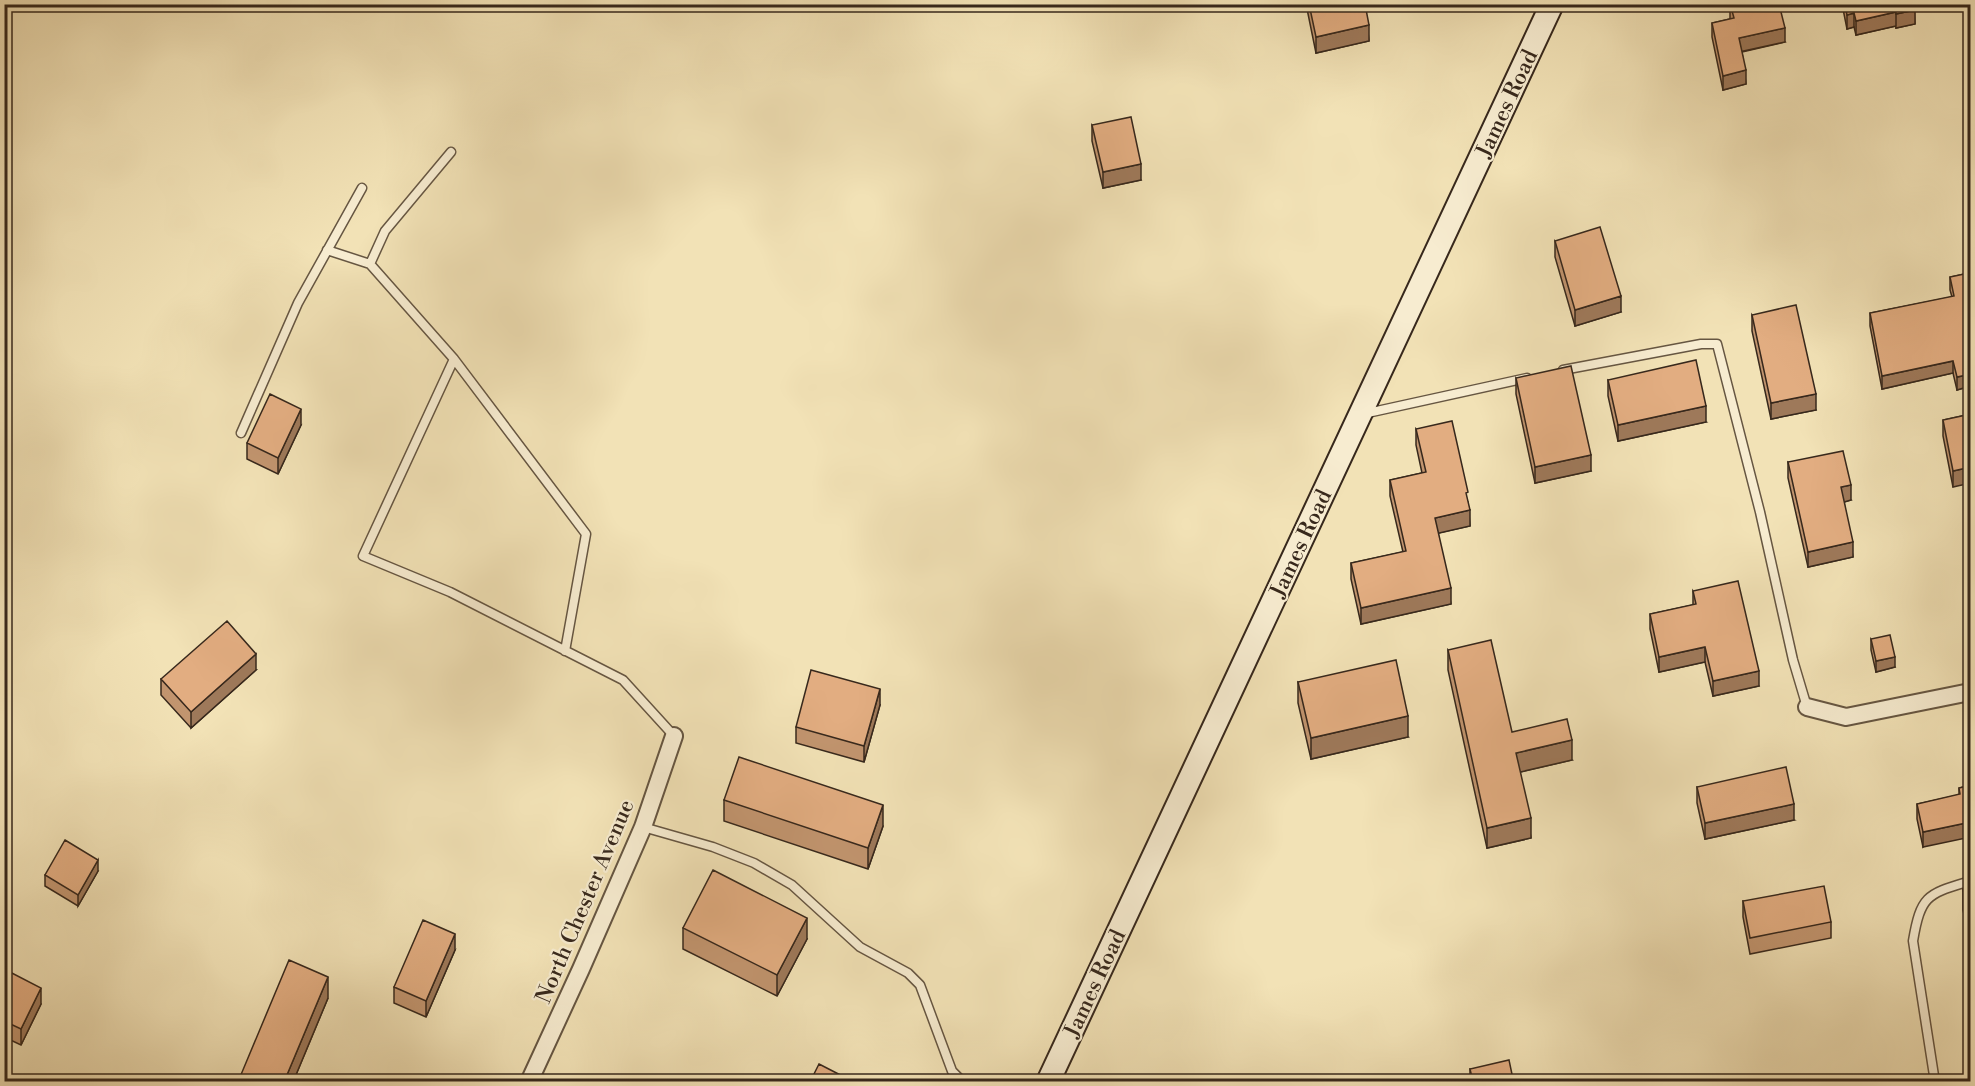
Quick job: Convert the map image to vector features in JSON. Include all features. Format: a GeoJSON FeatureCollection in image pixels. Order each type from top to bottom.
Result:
{"type":"FeatureCollection","features":[{"type":"Feature","properties":{"kind":"main road","name":"James Road"},"geometry":{"type":"LineString","coordinates":[[1048,1082],[1552,4]]}},
{"type":"Feature","properties":{"kind":"street"},"geometry":{"type":"LineString","coordinates":[[1807,707],[1846,717],[1971,692]]}},
{"type":"Feature","properties":{"kind":"street","name":"North Chester Avenue"},"geometry":{"type":"LineString","coordinates":[[534,1080],[642,827],[674,736]]}},
{"type":"Feature","properties":{"kind":"lane"},"geometry":{"type":"LineString","coordinates":[[370,264],[385,231],[451,152]]}},
{"type":"Feature","properties":{"kind":"lane"},"geometry":{"type":"LineString","coordinates":[[241,433],[298,303],[362,188]]}},
{"type":"Feature","properties":{"kind":"lane"},"geometry":{"type":"LineString","coordinates":[[327,250],[370,264],[454,359],[586,534],[565,651]]}},
{"type":"Feature","properties":{"kind":"lane"},"geometry":{"type":"LineString","coordinates":[[1553,372],[1701,344],[1716,344],[1760,512],[1793,660],[1807,707]]}},
{"type":"Feature","properties":{"kind":"lane"},"geometry":{"type":"LineString","coordinates":[[454,359],[363,556],[450,592],[623,680],[674,736]]}},
{"type":"Feature","properties":{"kind":"lane"},"geometry":{"type":"LineString","coordinates":[[1360,415],[1542,374]]}},
{"type":"Feature","properties":{"kind":"lane"},"geometry":{"type":"LineString","coordinates":[[642,827],[713,847],[754,863],[792,885],[860,947],[908,973],[920,985],[952,1071],[963,1082]]}},
{"type":"Feature","properties":{"kind":"lane"},"geometry":{"type":"LineString","coordinates":[[1935,1082],[1913,941],[1917,919],[1925,902],[1935,892],[1971,881]]}},
{"type":"Feature","properties":{"kind":"building"},"geometry":{"type":"Polygon","coordinates":[[[1309,4],[1365,4],[1369,25],[1316,37],[1309,4]]]}},
{"type":"Feature","properties":{"kind":"building"},"geometry":{"type":"Polygon","coordinates":[[[1730,4],[1779,4],[1785,28],[1739,38],[1746,70],[1723,76],[1712,23],[1734,18],[1730,4]]]}},
{"type":"Feature","properties":{"kind":"building"},"geometry":{"type":"Polygon","coordinates":[[[1845,4],[1914,4],[1915,10],[1856,21],[1854,13],[1847,15],[1845,4]]]}},
{"type":"Feature","properties":{"kind":"building"},"geometry":{"type":"Polygon","coordinates":[[[1131,117],[1141,164],[1103,172],[1092,125],[1131,117]]]}},
{"type":"Feature","properties":{"kind":"building"},"geometry":{"type":"Polygon","coordinates":[[[1600,227],[1621,296],[1575,310],[1555,241],[1600,227]]]}},
{"type":"Feature","properties":{"kind":"building"},"geometry":{"type":"Polygon","coordinates":[[[1969,273],[1971,277],[1971,379],[1968,380],[1967,375],[1957,377],[1953,361],[1882,376],[1870,313],[1954,296],[1950,277],[1969,273]]]}},
{"type":"Feature","properties":{"kind":"building"},"geometry":{"type":"Polygon","coordinates":[[[1796,305],[1816,394],[1771,403],[1752,315],[1796,305]]]}},
{"type":"Feature","properties":{"kind":"building"},"geometry":{"type":"Polygon","coordinates":[[[1696,360],[1706,406],[1618,425],[1608,380],[1696,360]]]}},
{"type":"Feature","properties":{"kind":"building"},"geometry":{"type":"Polygon","coordinates":[[[1571,366],[1591,455],[1535,467],[1516,378],[1571,366]]]}},
{"type":"Feature","properties":{"kind":"building"},"geometry":{"type":"Polygon","coordinates":[[[270,394],[301,409],[278,458],[247,443],[270,394]]]}},
{"type":"Feature","properties":{"kind":"building"},"geometry":{"type":"Polygon","coordinates":[[[1971,414],[1971,467],[1953,471],[1943,420],[1971,414]]]}},
{"type":"Feature","properties":{"kind":"building"},"geometry":{"type":"Polygon","coordinates":[[[1452,421],[1470,510],[1435,518],[1451,588],[1361,608],[1351,563],[1406,551],[1390,480],[1426,472],[1416,429],[1452,421]]]}},
{"type":"Feature","properties":{"kind":"building"},"geometry":{"type":"Polygon","coordinates":[[[1843,451],[1851,485],[1841,487],[1853,542],[1808,552],[1788,462],[1843,451]]]}},
{"type":"Feature","properties":{"kind":"building"},"geometry":{"type":"Polygon","coordinates":[[[1738,581],[1759,671],[1713,681],[1705,647],[1659,657],[1650,614],[1696,604],[1693,591],[1738,581]]]}},
{"type":"Feature","properties":{"kind":"building"},"geometry":{"type":"Polygon","coordinates":[[[227,621],[256,654],[191,712],[161,679],[227,621]]]}},
{"type":"Feature","properties":{"kind":"building"},"geometry":{"type":"Polygon","coordinates":[[[1890,635],[1895,657],[1876,661],[1871,639],[1890,635]]]}},
{"type":"Feature","properties":{"kind":"building"},"geometry":{"type":"Polygon","coordinates":[[[1491,640],[1512,732],[1567,719],[1572,740],[1516,753],[1531,818],[1487,828],[1448,650],[1491,640]]]}},
{"type":"Feature","properties":{"kind":"building"},"geometry":{"type":"Polygon","coordinates":[[[1396,660],[1408,716],[1311,738],[1298,682],[1396,660]]]}},
{"type":"Feature","properties":{"kind":"building"},"geometry":{"type":"Polygon","coordinates":[[[811,670],[880,689],[864,746],[796,727],[811,670]]]}},
{"type":"Feature","properties":{"kind":"building"},"geometry":{"type":"Polygon","coordinates":[[[739,757],[883,805],[868,848],[724,800],[739,757]]]}},
{"type":"Feature","properties":{"kind":"building"},"geometry":{"type":"Polygon","coordinates":[[[1786,767],[1794,804],[1705,823],[1697,787],[1786,767]]]}},
{"type":"Feature","properties":{"kind":"building"},"geometry":{"type":"Polygon","coordinates":[[[1971,785],[1971,822],[1923,832],[1917,804],[1960,794],[1959,788],[1971,785]]]}},
{"type":"Feature","properties":{"kind":"building"},"geometry":{"type":"Polygon","coordinates":[[[65,840],[98,860],[78,895],[45,875],[65,840]]]}},
{"type":"Feature","properties":{"kind":"building"},"geometry":{"type":"Polygon","coordinates":[[[713,870],[807,918],[777,975],[683,928],[713,870]]]}},
{"type":"Feature","properties":{"kind":"building"},"geometry":{"type":"Polygon","coordinates":[[[1824,886],[1831,922],[1750,938],[1743,901],[1824,886]]]}},
{"type":"Feature","properties":{"kind":"building"},"geometry":{"type":"Polygon","coordinates":[[[1971,887],[1971,925],[1963,889],[1971,887]]]}},
{"type":"Feature","properties":{"kind":"building"},"geometry":{"type":"Polygon","coordinates":[[[423,920],[455,934],[426,1001],[394,987],[423,920]]]}},
{"type":"Feature","properties":{"kind":"building"},"geometry":{"type":"Polygon","coordinates":[[[289,960],[328,977],[284,1082],[251,1082],[240,1077],[289,960]]]}},
{"type":"Feature","properties":{"kind":"building"},"geometry":{"type":"Polygon","coordinates":[[[6,970],[41,988],[21,1029],[4,1021],[4,972],[6,970]]]}},
{"type":"Feature","properties":{"kind":"building"},"geometry":{"type":"Polygon","coordinates":[[[1509,1060],[1513,1079],[1501,1082],[1473,1082],[1470,1069],[1509,1060]]]}},
{"type":"Feature","properties":{"kind":"building"},"geometry":{"type":"Polygon","coordinates":[[[819,1064],[854,1082],[810,1082],[819,1064]]]}}]}
